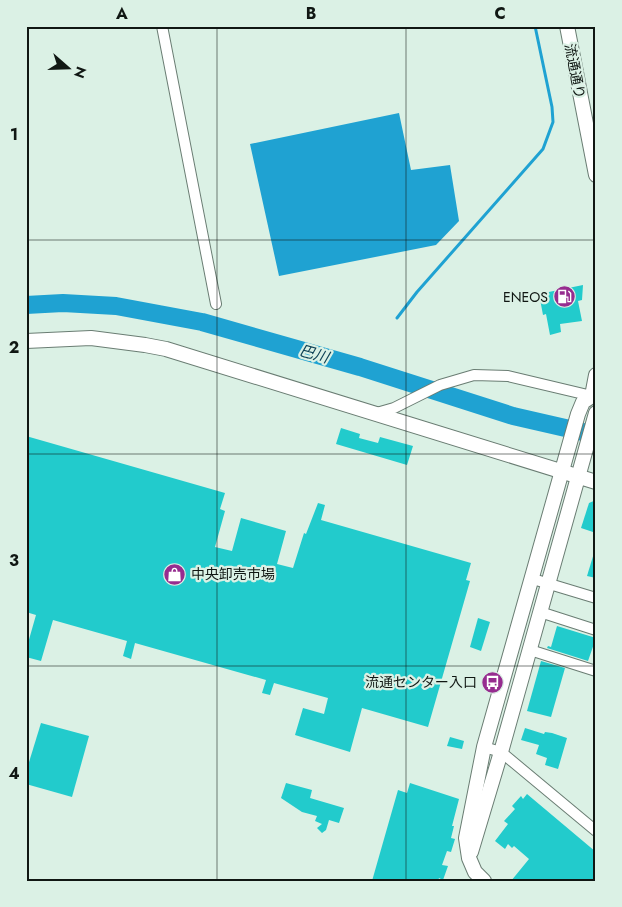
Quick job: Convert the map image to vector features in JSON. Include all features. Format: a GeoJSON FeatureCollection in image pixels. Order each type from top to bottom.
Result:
{"type":"FeatureCollection","features":[{"type":"Feature","properties":{"kind":"street"},"geometry":{"type":"LineString","coordinates":[[162,26],[216,304]]}},
{"type":"Feature","properties":{"kind":"street","name":"流通通り"},"geometry":{"type":"LineString","coordinates":[[567,26],[596,175]]}},
{"type":"Feature","properties":{"kind":"street"},"geometry":{"type":"LineString","coordinates":[[26,341],[91,338],[145,344],[185,354],[596,482]]}},
{"type":"Feature","properties":{"kind":"street"},"geometry":{"type":"LineString","coordinates":[[373,414],[394,408],[440,385],[474,375],[508,376],[595,406]]}},
{"type":"Feature","properties":{"kind":"street"},"geometry":{"type":"LineString","coordinates":[[469,858],[501,752],[587,447],[595,406],[596,375]]}},
{"type":"Feature","properties":{"kind":"street"},"geometry":{"type":"LineString","coordinates":[[484,881],[475,872],[469,858],[466,838],[484,747],[578,414],[583,402],[595,406]]}},
{"type":"Feature","properties":{"kind":"street"},"geometry":{"type":"LineString","coordinates":[[532,579],[596,598]]}},
{"type":"Feature","properties":{"kind":"street"},"geometry":{"type":"LineString","coordinates":[[540,612],[596,630]]}},
{"type":"Feature","properties":{"kind":"street"},"geometry":{"type":"LineString","coordinates":[[530,650],[596,671]]}},
{"type":"Feature","properties":{"kind":"street"},"geometry":{"type":"LineString","coordinates":[[484,747],[501,752],[596,831]]}},
{"type":"Feature","properties":{"kind":"water"},"geometry":{"type":"Polygon","coordinates":[[[399,113],[411,170],[450,165],[459,221],[436,245],[279,276],[250,144],[399,113]]]}},
{"type":"Feature","properties":{"kind":"building"},"geometry":{"type":"Polygon","coordinates":[[[583,285],[582,300],[578,301],[582,321],[560,324],[561,332],[550,335],[546,314],[543,315],[539,294],[583,285]]]}},
{"type":"Feature","properties":{"kind":"building"},"geometry":{"type":"Polygon","coordinates":[[[341,428],[360,434],[359,438],[378,443],[380,437],[413,446],[407,465],[336,444],[341,428]]]}},
{"type":"Feature","properties":{"kind":"building"},"geometry":{"type":"Polygon","coordinates":[[[26,436],[225,493],[220,509],[225,511],[215,547],[232,551],[241,518],[286,531],[277,564],[293,568],[304,533],[306,534],[318,503],[325,505],[321,520],[471,563],[466,580],[470,581],[428,727],[362,708],[350,752],[295,735],[303,708],[324,714],[328,698],[274,683],[270,695],[262,693],[266,680],[135,643],[131,659],[123,656],[127,641],[53,620],[41,661],[26,657],[26,650],[36,615],[26,612],[26,436]]]}},
{"type":"Feature","properties":{"kind":"building"},"geometry":{"type":"Polygon","coordinates":[[[596,500],[596,533],[581,528],[589,503],[596,500]]]}},
{"type":"Feature","properties":{"kind":"building"},"geometry":{"type":"Polygon","coordinates":[[[594,553],[596,553],[596,578],[587,576],[594,553]]]}},
{"type":"Feature","properties":{"kind":"building"},"geometry":{"type":"Polygon","coordinates":[[[478,618],[490,622],[481,651],[470,647],[478,618]]]}},
{"type":"Feature","properties":{"kind":"building"},"geometry":{"type":"Polygon","coordinates":[[[557,626],[596,638],[588,661],[547,648],[548,646],[551,647],[557,626]]]}},
{"type":"Feature","properties":{"kind":"building"},"geometry":{"type":"Polygon","coordinates":[[[541,661],[565,668],[551,717],[527,711],[541,661]]]}},
{"type":"Feature","properties":{"kind":"building"},"geometry":{"type":"Polygon","coordinates":[[[41,723],[89,736],[72,797],[26,784],[26,772],[41,723]]]}},
{"type":"Feature","properties":{"kind":"building"},"geometry":{"type":"Polygon","coordinates":[[[525,728],[567,738],[558,769],[545,765],[547,758],[536,754],[539,745],[521,740],[525,728]]]}},
{"type":"Feature","properties":{"kind":"building"},"geometry":{"type":"Polygon","coordinates":[[[450,737],[464,741],[462,749],[447,746],[450,737]]]}},
{"type":"Feature","properties":{"kind":"building"},"geometry":{"type":"Polygon","coordinates":[[[286,783],[312,790],[310,798],[344,808],[339,823],[329,820],[326,830],[322,833],[317,828],[322,824],[315,821],[317,816],[302,812],[281,798],[286,783]]]}},
{"type":"Feature","properties":{"kind":"building"},"geometry":{"type":"Polygon","coordinates":[[[410,783],[459,799],[452,826],[454,826],[451,838],[455,839],[451,852],[447,851],[442,865],[448,866],[443,880],[439,878],[438,881],[372,881],[398,790],[407,793],[410,783]]]}},
{"type":"Feature","properties":{"kind":"building"},"geometry":{"type":"Polygon","coordinates":[[[527,794],[596,852],[596,881],[511,881],[529,859],[514,846],[512,848],[508,844],[505,849],[495,841],[508,824],[504,821],[515,809],[512,806],[521,796],[523,799],[527,794]]]}},
{"type":"Feature","properties":{"kind":"waterway"},"geometry":{"type":"LineString","coordinates":[[397,318],[417,292],[543,149],[553,122],[552,107],[535,26]]}},
{"type":"Feature","properties":{"kind":"waterway","name":"巴川"},"geometry":{"type":"LineString","coordinates":[[26,305],[63,303],[116,306],[202,322],[360,367],[513,416],[596,435]]}},
{"type":"Feature","properties":{"kind":"place","name":"ENEOS"},"geometry":{"type":"Point","coordinates":[564,297]}},
{"type":"Feature","properties":{"kind":"place","name":"中央卸売市場"},"geometry":{"type":"Point","coordinates":[175,574]}},
{"type":"Feature","properties":{"kind":"place","name":"流通センター入口"},"geometry":{"type":"Point","coordinates":[493,682]}}]}
